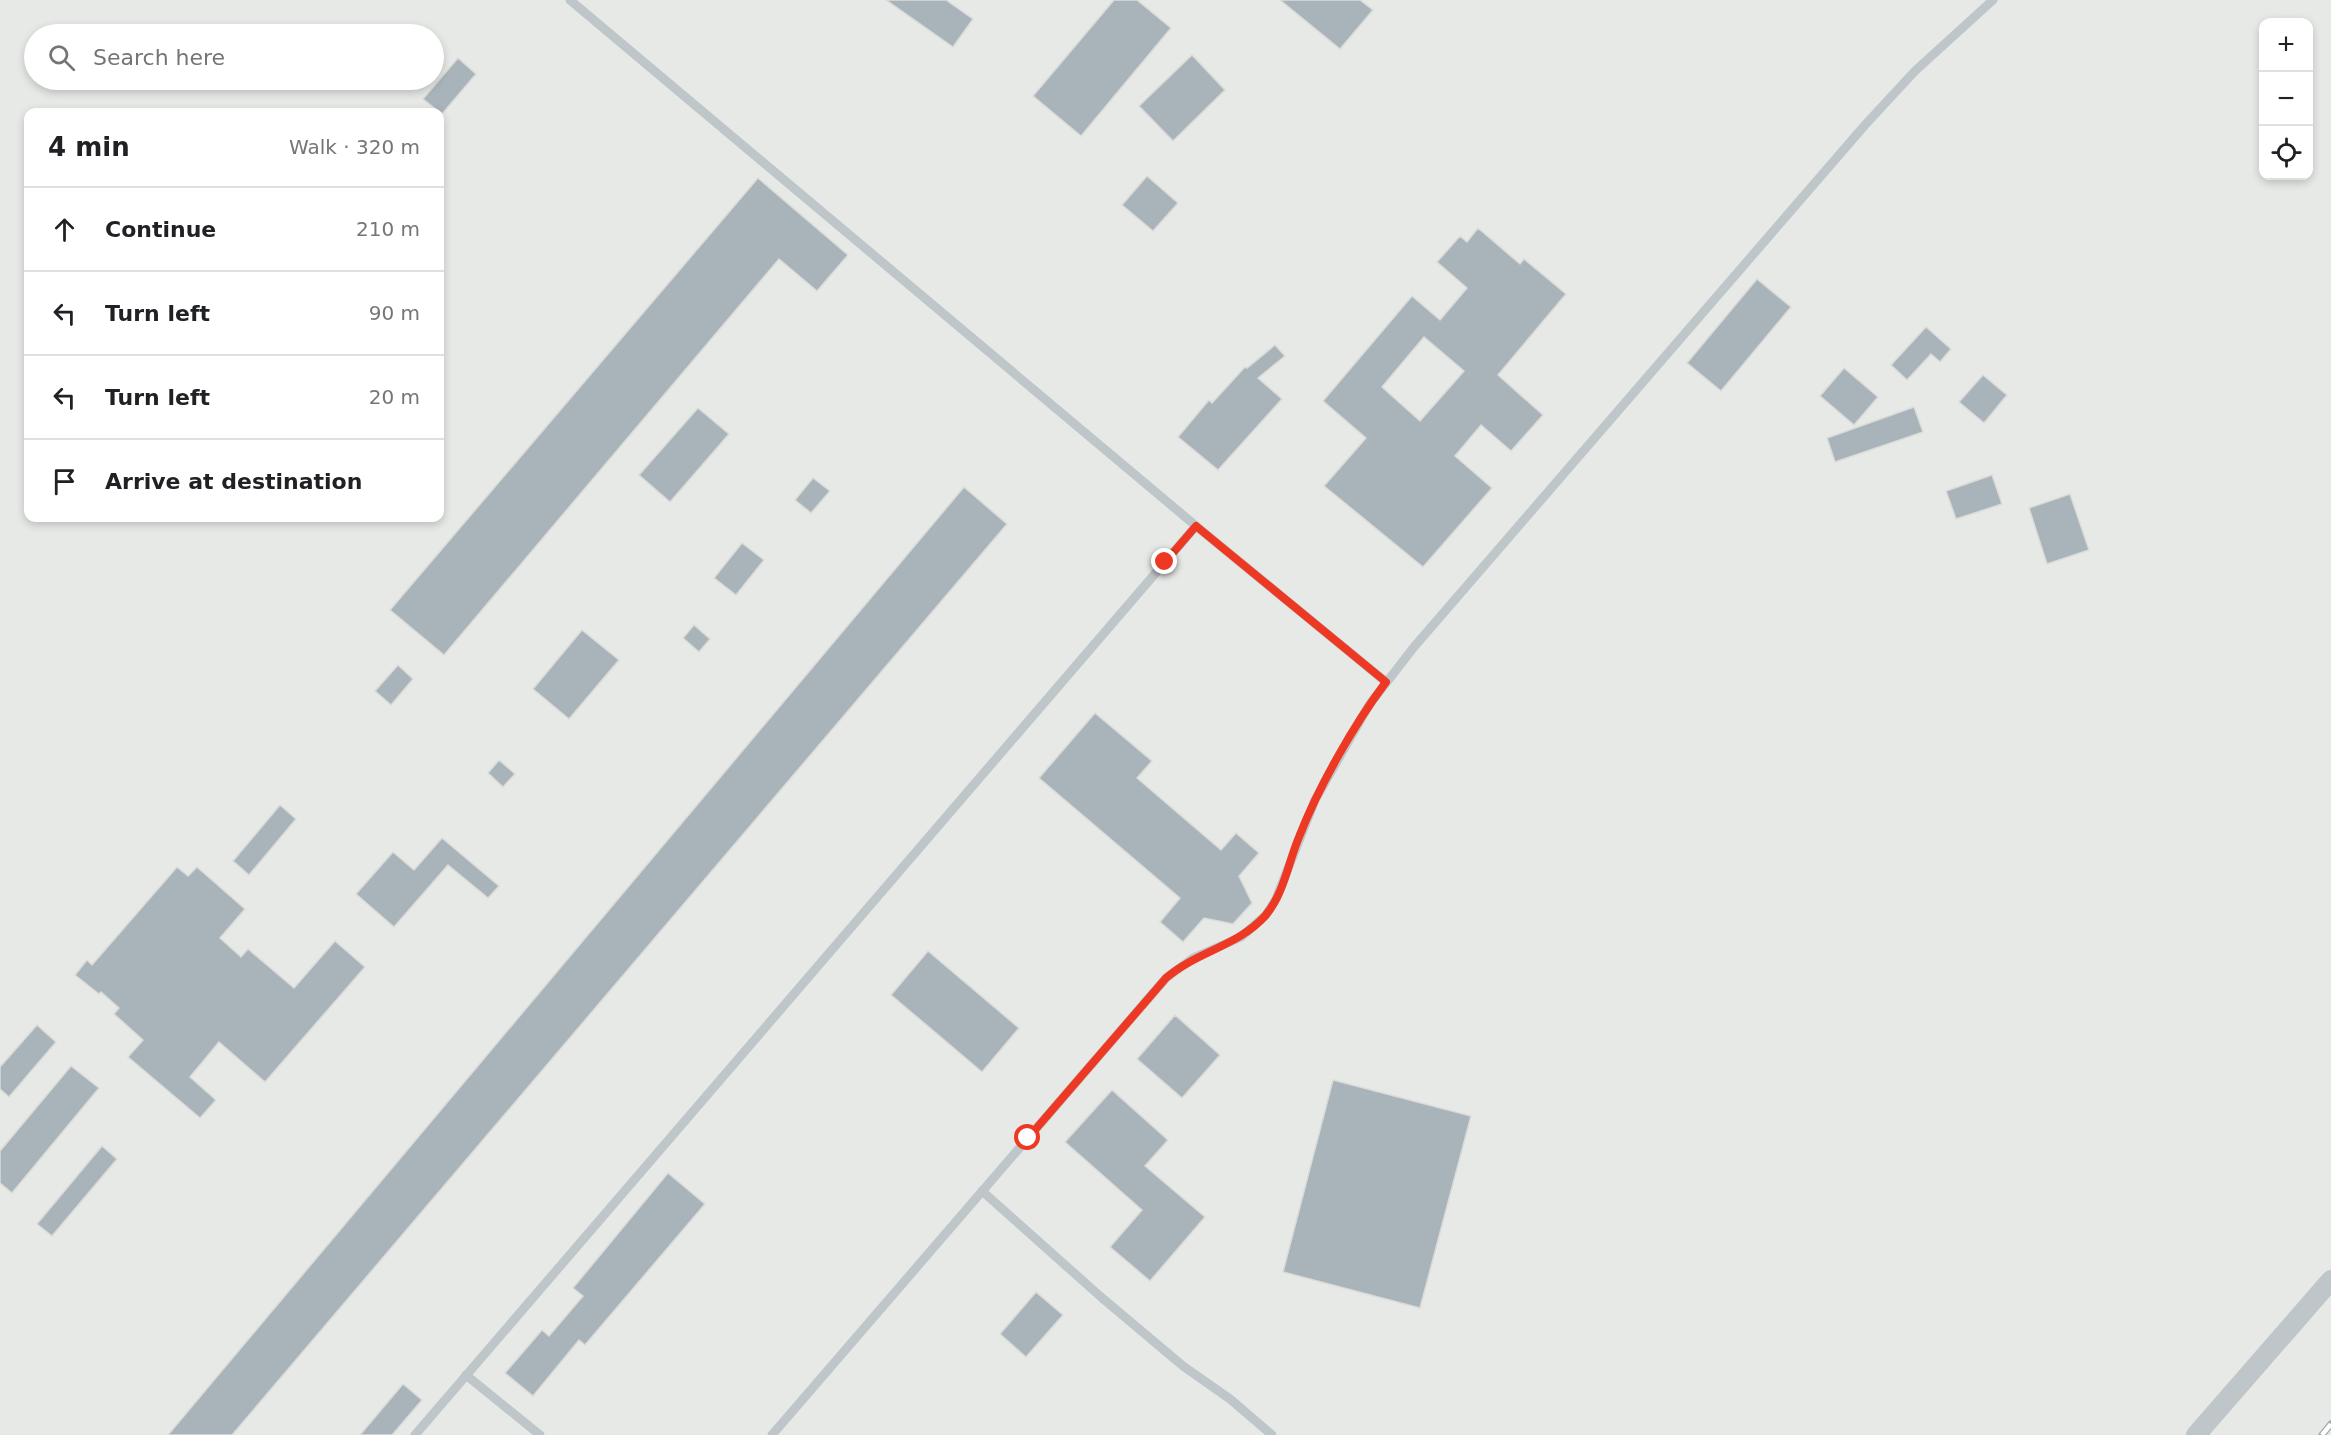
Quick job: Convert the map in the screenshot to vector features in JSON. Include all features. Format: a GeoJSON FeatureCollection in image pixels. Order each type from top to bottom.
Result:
{"type":"FeatureCollection","features":[{"type":"Feature","properties":{"kind":"street"},"geometry":{"type":"LineString","coordinates":[[2196,1435],[2331,1280]]}},
{"type":"Feature","properties":{"kind":"lane"},"geometry":{"type":"LineString","coordinates":[[570,0],[1196,526],[1386,682]]}},
{"type":"Feature","properties":{"kind":"lane"},"geometry":{"type":"LineString","coordinates":[[772,1435],[1166,978],[1193,958],[1241,937],[1266,915],[1276,899],[1315,800],[1369,705],[1414,646],[1865,125],[1915,70],[1994,0]]}},
{"type":"Feature","properties":{"kind":"lane"},"geometry":{"type":"LineString","coordinates":[[415,1435],[1196,526]]}},
{"type":"Feature","properties":{"kind":"lane"},"geometry":{"type":"LineString","coordinates":[[982,1191],[1101,1297],[1183,1366],[1230,1399],[1272,1435]]}},
{"type":"Feature","properties":{"kind":"lane"},"geometry":{"type":"LineString","coordinates":[[466,1375],[540,1435]]}},
{"type":"Feature","properties":{"kind":"shaded area"},"geometry":{"type":"Polygon","coordinates":[[[0,0],[2331,0],[2331,1435],[0,1435],[0,0]]]}},
{"type":"Feature","properties":{"kind":"building"},"geometry":{"type":"Polygon","coordinates":[[[886,0],[946,0],[973,19],[953,47],[886,0]]]}},
{"type":"Feature","properties":{"kind":"building"},"geometry":{"type":"Polygon","coordinates":[[[1114,0],[1137,0],[1171,28],[1081,136],[1033,96],[1114,0]]]}},
{"type":"Feature","properties":{"kind":"building"},"geometry":{"type":"Polygon","coordinates":[[[1280,0],[1360,0],[1373,10],[1340,49],[1280,0]]]}},
{"type":"Feature","properties":{"kind":"building"},"geometry":{"type":"Polygon","coordinates":[[[1192,55],[1225,90],[1173,141],[1139,106],[1192,55]]]}},
{"type":"Feature","properties":{"kind":"building"},"geometry":{"type":"Polygon","coordinates":[[[458,58],[476,74],[444,112],[444,108],[434,108],[423,99],[431,90],[444,90],[444,74],[458,58]]]}},
{"type":"Feature","properties":{"kind":"building"},"geometry":{"type":"Polygon","coordinates":[[[1147,176],[1178,203],[1153,231],[1122,205],[1147,176]]]}},
{"type":"Feature","properties":{"kind":"building"},"geometry":{"type":"Polygon","coordinates":[[[758,178],[848,255],[817,291],[779,259],[444,655],[390,610],[758,178]]]}},
{"type":"Feature","properties":{"kind":"building"},"geometry":{"type":"Polygon","coordinates":[[[1478,228],[1520,264],[1524,259],[1566,294],[1498,375],[1543,415],[1511,451],[1481,425],[1455,456],[1492,488],[1423,567],[1324,486],[1366,438],[1323,401],[1412,296],[1440,320],[1467,288],[1437,262],[1460,236],[1467,242],[1478,228]],[[1424,337],[1382,387],[1420,421],[1464,371],[1424,337]]]}},
{"type":"Feature","properties":{"kind":"building"},"geometry":{"type":"Polygon","coordinates":[[[1757,279],[1791,307],[1721,391],[1687,363],[1757,279]]]}},
{"type":"Feature","properties":{"kind":"building"},"geometry":{"type":"Polygon","coordinates":[[[1926,327],[1951,349],[1940,362],[1931,354],[1907,380],[1891,365],[1926,327]]]}},
{"type":"Feature","properties":{"kind":"building"},"geometry":{"type":"Polygon","coordinates":[[[1275,345],[1285,356],[1258,378],[1282,399],[1218,470],[1178,437],[1209,400],[1212,403],[1245,367],[1247,368],[1275,345]]]}},
{"type":"Feature","properties":{"kind":"building"},"geometry":{"type":"Polygon","coordinates":[[[1844,368],[1878,397],[1854,425],[1820,396],[1844,368]]]}},
{"type":"Feature","properties":{"kind":"building"},"geometry":{"type":"Polygon","coordinates":[[[1983,375],[2007,395],[1984,423],[1959,402],[1983,375]]]}},
{"type":"Feature","properties":{"kind":"building"},"geometry":{"type":"Polygon","coordinates":[[[1914,407],[1923,432],[1835,462],[1827,438],[1914,407]]]}},
{"type":"Feature","properties":{"kind":"building"},"geometry":{"type":"Polygon","coordinates":[[[698,408],[729,434],[670,502],[639,475],[698,408]]]}},
{"type":"Feature","properties":{"kind":"building"},"geometry":{"type":"Polygon","coordinates":[[[1992,475],[2002,504],[1956,519],[1946,491],[1992,475]]]}},
{"type":"Feature","properties":{"kind":"building"},"geometry":{"type":"Polygon","coordinates":[[[813,478],[830,491],[811,513],[795,500],[813,478]]]}},
{"type":"Feature","properties":{"kind":"building"},"geometry":{"type":"Polygon","coordinates":[[[964,487],[1007,524],[232,1435],[168,1435],[964,487]]]}},
{"type":"Feature","properties":{"kind":"building"},"geometry":{"type":"Polygon","coordinates":[[[2070,494],[2089,550],[2047,564],[2029,508],[2070,494]]]}},
{"type":"Feature","properties":{"kind":"building"},"geometry":{"type":"Polygon","coordinates":[[[742,543],[764,560],[736,595],[714,578],[742,543]]]}},
{"type":"Feature","properties":{"kind":"building"},"geometry":{"type":"Polygon","coordinates":[[[694,625],[710,639],[699,652],[683,638],[694,625]]]}},
{"type":"Feature","properties":{"kind":"building"},"geometry":{"type":"Polygon","coordinates":[[[582,630],[619,660],[569,719],[533,689],[582,630]]]}},
{"type":"Feature","properties":{"kind":"building"},"geometry":{"type":"Polygon","coordinates":[[[398,665],[413,679],[391,705],[375,691],[398,665]]]}},
{"type":"Feature","properties":{"kind":"building"},"geometry":{"type":"Polygon","coordinates":[[[1095,713],[1152,761],[1137,778],[1221,850],[1236,833],[1259,853],[1239,876],[1252,903],[1233,924],[1204,918],[1183,942],[1160,922],[1180,898],[1039,778],[1095,713]]]}},
{"type":"Feature","properties":{"kind":"building"},"geometry":{"type":"Polygon","coordinates":[[[499,760],[515,774],[503,787],[488,773],[499,760]]]}},
{"type":"Feature","properties":{"kind":"building"},"geometry":{"type":"Polygon","coordinates":[[[280,805],[296,819],[249,875],[233,861],[280,805]]]}},
{"type":"Feature","properties":{"kind":"building"},"geometry":{"type":"Polygon","coordinates":[[[442,838],[499,886],[488,898],[448,865],[394,927],[356,894],[393,852],[414,870],[442,838]]]}},
{"type":"Feature","properties":{"kind":"building"},"geometry":{"type":"Polygon","coordinates":[[[177,867],[188,876],[197,867],[245,909],[220,938],[241,957],[248,949],[294,988],[335,941],[365,967],[265,1082],[219,1042],[190,1077],[216,1100],[200,1118],[128,1057],[143,1040],[114,1014],[119,1008],[101,992],[99,994],[75,975],[87,960],[92,965],[177,867]]]}},
{"type":"Feature","properties":{"kind":"building"},"geometry":{"type":"Polygon","coordinates":[[[928,951],[1019,1028],[982,1072],[891,995],[928,951]]]}},
{"type":"Feature","properties":{"kind":"building"},"geometry":{"type":"Polygon","coordinates":[[[1175,1015],[1220,1055],[1182,1098],[1137,1059],[1175,1015]]]}},
{"type":"Feature","properties":{"kind":"building"},"geometry":{"type":"Polygon","coordinates":[[[37,1025],[56,1042],[9,1097],[0,1089],[0,1067],[37,1025]]]}},
{"type":"Feature","properties":{"kind":"building"},"geometry":{"type":"Polygon","coordinates":[[[71,1066],[99,1088],[12,1193],[0,1183],[0,1151],[71,1066]]]}},
{"type":"Feature","properties":{"kind":"building"},"geometry":{"type":"Polygon","coordinates":[[[1333,1080],[1471,1116],[1420,1308],[1283,1272],[1333,1080]]]}},
{"type":"Feature","properties":{"kind":"building"},"geometry":{"type":"Polygon","coordinates":[[[1112,1090],[1168,1140],[1145,1166],[1205,1217],[1150,1281],[1110,1247],[1142,1210],[1065,1142],[1112,1090]]]}},
{"type":"Feature","properties":{"kind":"building"},"geometry":{"type":"Polygon","coordinates":[[[102,1146],[117,1159],[52,1236],[37,1224],[102,1146]]]}},
{"type":"Feature","properties":{"kind":"building"},"geometry":{"type":"Polygon","coordinates":[[[668,1173],[705,1204],[585,1345],[579,1340],[533,1396],[505,1373],[542,1330],[549,1336],[583,1296],[573,1288],[668,1173]]]}},
{"type":"Feature","properties":{"kind":"building"},"geometry":{"type":"Polygon","coordinates":[[[1036,1292],[1063,1315],[1026,1357],[1000,1334],[1036,1292]]]}},
{"type":"Feature","properties":{"kind":"building"},"geometry":{"type":"Polygon","coordinates":[[[403,1384],[422,1400],[392,1435],[360,1435],[403,1384]]]}},
{"type":"Feature","properties":{"kind":"railway"},"geometry":{"type":"LineString","coordinates":[[2322,1435],[2331,1424]]}},
{"type":"Feature","properties":{"kind":"route"},"geometry":{"type":"LineString","coordinates":[[1028,1138],[1166,978],[1193,958],[1241,937],[1266,915],[1276,899],[1315,800],[1369,705],[1386,682],[1196,526],[1165,562]]}}]}
